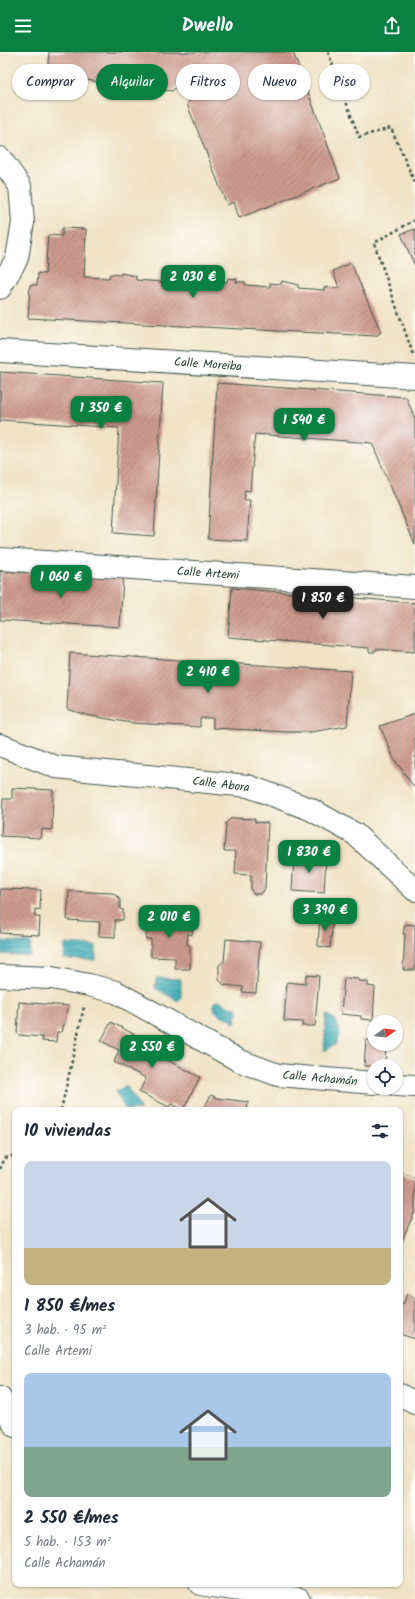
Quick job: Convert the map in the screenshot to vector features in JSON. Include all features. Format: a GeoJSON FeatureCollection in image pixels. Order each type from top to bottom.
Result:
{"type":"FeatureCollection","features":[{"type":"Feature","properties":{"kind":"street"},"geometry":{"type":"LineString","coordinates":[[0,158],[20,186],[23,222],[17,258],[0,288]]}},
{"type":"Feature","properties":{"kind":"street","name":"Calle Moreiba"},"geometry":{"type":"LineString","coordinates":[[0,351],[415,376]]}},
{"type":"Feature","properties":{"kind":"street","name":"Calle Artemi"},"geometry":{"type":"LineString","coordinates":[[0,559],[415,587]]}},
{"type":"Feature","properties":{"kind":"street","name":"Calle Abora"},"geometry":{"type":"LineString","coordinates":[[0,745],[56,767],[248,786],[310,809],[355,834],[415,890]]}},
{"type":"Feature","properties":{"kind":"street","name":"Calle Achamán"},"geometry":{"type":"LineString","coordinates":[[0,976],[52,978],[90,984],[116,992],[240,1061],[278,1075],[367,1082]]}},
{"type":"Feature","properties":{"kind":"street"},"geometry":{"type":"LineString","coordinates":[[403,1085],[415,1086]]}},
{"type":"Feature","properties":{"kind":"street"},"geometry":{"type":"LineString","coordinates":[[403,1397],[415,1403]]}},
{"type":"Feature","properties":{"kind":"street"},"geometry":{"type":"LineString","coordinates":[[0,1398],[12,1420]]}},
{"type":"Feature","properties":{"kind":"street"},"geometry":{"type":"LineString","coordinates":[[220,1587],[299,1599]]}},
{"type":"Feature","properties":{"kind":"path"},"geometry":{"type":"LineString","coordinates":[[328,52],[359,137],[392,128],[415,183]]}},
{"type":"Feature","properties":{"kind":"path"},"geometry":{"type":"LineString","coordinates":[[415,220],[374,243],[415,359]]}},
{"type":"Feature","properties":{"kind":"path"},"geometry":{"type":"LineString","coordinates":[[62,1107],[90,984]]}},
{"type":"Feature","properties":{"kind":"path"},"geometry":{"type":"LineString","coordinates":[[0,1169],[5,1158],[12,1156]]}},
{"type":"Feature","properties":{"kind":"water"},"geometry":{"type":"Polygon","coordinates":[[[2,941],[31,943],[30,956],[1,954],[2,941]]]}},
{"type":"Feature","properties":{"kind":"water"},"geometry":{"type":"Polygon","coordinates":[[[65,944],[96,946],[96,960],[64,959],[65,944]]]}},
{"type":"Feature","properties":{"kind":"water"},"geometry":{"type":"Polygon","coordinates":[[[156,978],[181,979],[181,997],[178,1001],[155,988],[156,978]]]}},
{"type":"Feature","properties":{"kind":"water"},"geometry":{"type":"Polygon","coordinates":[[[219,1000],[228,1006],[238,1009],[238,1015],[235,1018],[236,1022],[233,1023],[232,1019],[222,1016],[216,1012],[214,1009],[214,1002],[219,1000]]]}},
{"type":"Feature","properties":{"kind":"water"},"geometry":{"type":"Polygon","coordinates":[[[326,1014],[336,1020],[340,1033],[335,1045],[324,1051],[326,1014]]]}},
{"type":"Feature","properties":{"kind":"water"},"geometry":{"type":"Polygon","coordinates":[[[126,1085],[139,1107],[124,1107],[115,1092],[126,1085]]]}},
{"type":"Feature","properties":{"kind":"building"},"geometry":{"type":"Polygon","coordinates":[[[49,52],[293,52],[297,64],[248,64],[248,100],[311,100],[340,178],[239,218],[234,202],[227,205],[187,104],[191,100],[240,100],[240,64],[176,64],[176,87],[172,91],[168,90],[168,64],[96,64],[96,81],[88,80],[88,64],[48,64],[49,52]]]}},
{"type":"Feature","properties":{"kind":"building"},"geometry":{"type":"Polygon","coordinates":[[[62,228],[86,229],[84,277],[109,278],[110,274],[121,275],[121,273],[136,276],[136,280],[162,282],[163,277],[174,278],[174,275],[184,276],[183,278],[190,279],[190,282],[216,284],[216,281],[227,282],[228,278],[237,279],[236,282],[245,282],[245,285],[270,287],[270,283],[281,284],[282,281],[298,285],[298,288],[324,290],[324,287],[339,288],[333,271],[351,263],[381,332],[376,336],[28,318],[30,285],[37,285],[38,273],[45,274],[48,235],[62,236],[62,228]]]}},
{"type":"Feature","properties":{"kind":"building"},"geometry":{"type":"Polygon","coordinates":[[[415,229],[415,266],[401,234],[415,229]]]}},
{"type":"Feature","properties":{"kind":"building"},"geometry":{"type":"Polygon","coordinates":[[[0,372],[163,383],[154,536],[113,533],[119,428],[1,420],[0,423],[0,372]]]}},
{"type":"Feature","properties":{"kind":"building"},"geometry":{"type":"Polygon","coordinates":[[[217,383],[406,397],[415,419],[415,544],[372,443],[255,434],[250,491],[245,490],[244,500],[250,500],[247,541],[208,539],[217,383]]]}},
{"type":"Feature","properties":{"kind":"building"},"geometry":{"type":"Polygon","coordinates":[[[0,571],[123,578],[120,627],[0,620],[0,571]]]}},
{"type":"Feature","properties":{"kind":"building"},"geometry":{"type":"Polygon","coordinates":[[[232,588],[415,603],[415,652],[376,649],[374,652],[369,652],[369,648],[228,637],[232,588]]]}},
{"type":"Feature","properties":{"kind":"building"},"geometry":{"type":"Polygon","coordinates":[[[70,653],[351,671],[347,726],[311,732],[287,732],[213,728],[213,718],[200,718],[200,727],[131,723],[86,715],[67,709],[70,653]]]}},
{"type":"Feature","properties":{"kind":"building"},"geometry":{"type":"Polygon","coordinates":[[[415,714],[415,788],[394,759],[380,726],[415,714]]]}},
{"type":"Feature","properties":{"kind":"building"},"geometry":{"type":"Polygon","coordinates":[[[12,788],[53,790],[52,830],[42,829],[41,838],[1,836],[3,799],[12,799],[12,788]]]}},
{"type":"Feature","properties":{"kind":"building"},"geometry":{"type":"Polygon","coordinates":[[[230,819],[255,819],[255,822],[268,823],[265,888],[260,894],[254,894],[251,890],[251,875],[235,874],[236,851],[224,851],[226,823],[230,819]]]}},
{"type":"Feature","properties":{"kind":"building"},"geometry":{"type":"Polygon","coordinates":[[[294,856],[326,857],[324,893],[292,891],[294,856]]]}},
{"type":"Feature","properties":{"kind":"building"},"geometry":{"type":"Polygon","coordinates":[[[0,889],[41,890],[40,910],[35,909],[35,917],[40,917],[39,935],[0,933],[0,889]]]}},
{"type":"Feature","properties":{"kind":"building"},"geometry":{"type":"Polygon","coordinates":[[[69,891],[112,893],[117,896],[120,900],[120,909],[123,910],[123,920],[115,920],[115,937],[99,936],[100,922],[67,920],[69,891]]]}},
{"type":"Feature","properties":{"kind":"building"},"geometry":{"type":"Polygon","coordinates":[[[147,912],[163,912],[163,914],[173,915],[172,923],[193,924],[192,935],[188,934],[187,944],[190,946],[190,969],[175,969],[175,958],[151,957],[151,939],[146,939],[147,912]]]}},
{"type":"Feature","properties":{"kind":"building"},"geometry":{"type":"Polygon","coordinates":[[[320,916],[333,918],[330,948],[318,946],[320,916]]]}},
{"type":"Feature","properties":{"kind":"building"},"geometry":{"type":"Polygon","coordinates":[[[405,924],[415,925],[415,970],[403,970],[405,934],[403,934],[405,924]]]}},
{"type":"Feature","properties":{"kind":"building"},"geometry":{"type":"Polygon","coordinates":[[[226,939],[260,942],[256,993],[242,992],[243,987],[224,985],[219,980],[219,965],[224,961],[226,939]]]}},
{"type":"Feature","properties":{"kind":"building"},"geometry":{"type":"Polygon","coordinates":[[[306,975],[319,976],[315,1026],[302,1026],[303,1022],[284,1021],[287,982],[305,984],[306,975]]]}},
{"type":"Feature","properties":{"kind":"building"},"geometry":{"type":"Polygon","coordinates":[[[344,978],[359,979],[359,981],[368,982],[368,986],[375,987],[373,1015],[367,1015],[367,1020],[361,1019],[361,1016],[341,1014],[344,978]]]}},
{"type":"Feature","properties":{"kind":"building"},"geometry":{"type":"Polygon","coordinates":[[[19,1002],[69,1006],[62,1032],[57,1032],[56,1042],[42,1041],[42,1037],[19,1035],[17,1033],[19,1002]]]}},
{"type":"Feature","properties":{"kind":"building"},"geometry":{"type":"Polygon","coordinates":[[[111,1022],[143,1039],[140,1046],[200,1077],[185,1107],[177,1107],[171,1104],[169,1107],[139,1092],[146,1078],[114,1062],[119,1050],[101,1041],[111,1022]]]}},
{"type":"Feature","properties":{"kind":"building"},"geometry":{"type":"Polygon","coordinates":[[[366,1040],[367,1051],[386,1051],[385,1059],[367,1059],[367,1066],[364,1066],[366,1040]]]}},
{"type":"Feature","properties":{"kind":"building"},"geometry":{"type":"Polygon","coordinates":[[[211,1095],[217,1098],[248,1102],[247,1107],[205,1107],[211,1095]]]}},
{"type":"Feature","properties":{"kind":"building"},"geometry":{"type":"Polygon","coordinates":[[[403,1173],[415,1178],[415,1211],[403,1238],[403,1173]]]}},
{"type":"Feature","properties":{"kind":"building"},"geometry":{"type":"Polygon","coordinates":[[[407,1294],[415,1297],[415,1339],[403,1335],[403,1305],[407,1294]]]}}]}
